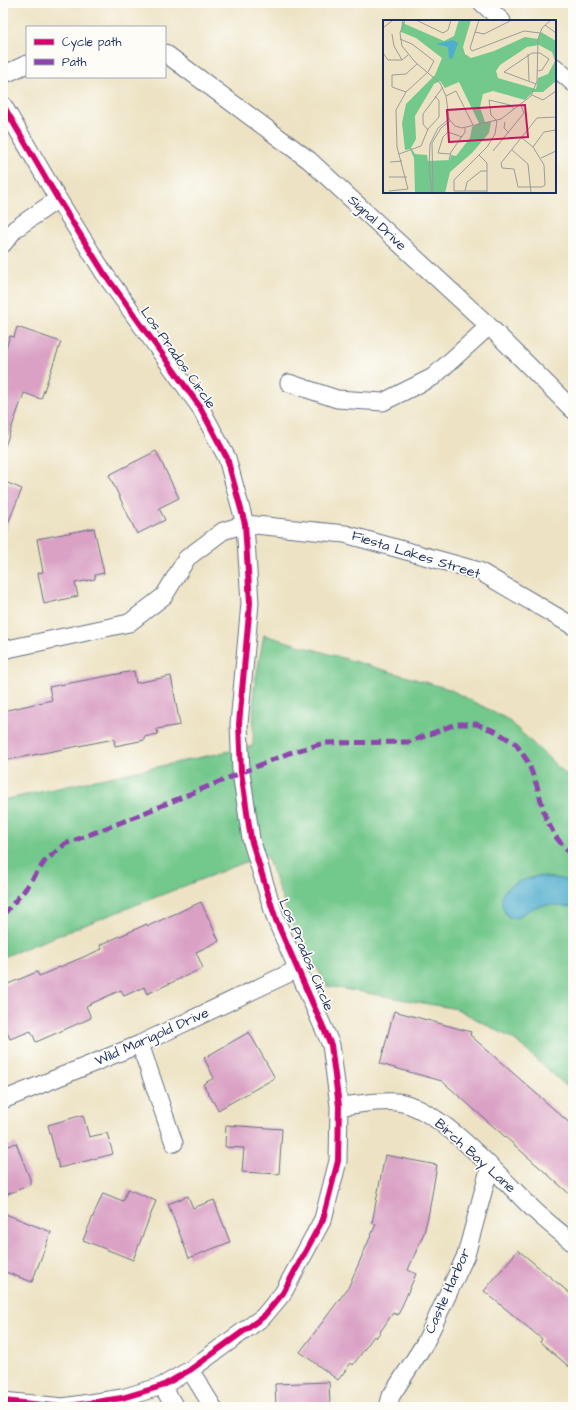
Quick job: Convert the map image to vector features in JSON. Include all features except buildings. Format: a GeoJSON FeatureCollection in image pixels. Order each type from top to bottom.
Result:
{"type":"FeatureCollection","features":[{"type":"Feature","properties":{"kind":"street"},"geometry":{"type":"LineString","coordinates":[[482,3],[501,20]]}},
{"type":"Feature","properties":{"kind":"street","name":"Signal Drive"},"geometry":{"type":"LineString","coordinates":[[166,54],[309,160],[489,326],[573,410]]}},
{"type":"Feature","properties":{"kind":"street"},"geometry":{"type":"LineString","coordinates":[[3,75],[26,64]]}},
{"type":"Feature","properties":{"kind":"street"},"geometry":{"type":"LineString","coordinates":[[556,68],[573,83]]}},
{"type":"Feature","properties":{"kind":"street","name":"Los Prados Circle"},"geometry":{"type":"LineString","coordinates":[[3,105],[58,199],[104,273],[200,407],[227,458],[245,524],[250,602],[240,724],[241,772],[251,839],[276,920],[331,1045],[339,1106],[338,1161],[324,1219],[283,1293],[263,1317],[190,1370],[162,1386],[122,1398],[63,1407],[3,1401]]}},
{"type":"Feature","properties":{"kind":"street"},"geometry":{"type":"LineString","coordinates":[[3,244],[15,229],[58,199]]}},
{"type":"Feature","properties":{"kind":"street"},"geometry":{"type":"LineString","coordinates":[[289,383],[337,399],[383,402],[433,377],[489,326]]}},
{"type":"Feature","properties":{"kind":"street"},"geometry":{"type":"LineString","coordinates":[[3,650],[129,623],[164,596],[187,558],[223,531],[245,524]]}},
{"type":"Feature","properties":{"kind":"street","name":"Fiesta Lakes Street"},"geometry":{"type":"LineString","coordinates":[[245,524],[345,534],[479,572],[573,626]]}},
{"type":"Feature","properties":{"kind":"street","name":"Wild Marigold Drive"},"geometry":{"type":"LineString","coordinates":[[3,1100],[140,1044],[298,969]]}},
{"type":"Feature","properties":{"kind":"street"},"geometry":{"type":"LineString","coordinates":[[140,1044],[174,1143]]}},
{"type":"Feature","properties":{"kind":"street","name":"Birch Bay Lane"},"geometry":{"type":"LineString","coordinates":[[339,1106],[397,1102],[418,1108],[439,1121],[490,1166],[533,1209],[573,1242]]}},
{"type":"Feature","properties":{"kind":"street","name":"Castle Harbor"},"geometry":{"type":"LineString","coordinates":[[388,1407],[391,1396],[425,1343],[466,1255],[490,1166]]}},
{"type":"Feature","properties":{"kind":"street"},"geometry":{"type":"LineString","coordinates":[[190,1370],[213,1407]]}},
{"type":"Feature","properties":{"kind":"street"},"geometry":{"type":"LineString","coordinates":[[162,1386],[175,1407]]}},
{"type":"Feature","properties":{"kind":"green space"},"geometry":{"type":"Polygon","coordinates":[[[264,635],[449,689],[507,719],[573,781],[573,1092],[515,1040],[457,1009],[327,986],[290,920],[266,854],[3,957],[3,800],[253,746],[254,688],[264,635]]]}},
{"type":"Feature","properties":{"kind":"water"},"geometry":{"type":"Polygon","coordinates":[[[538,876],[561,879],[573,883],[573,906],[566,907],[544,905],[530,910],[517,918],[508,917],[501,900],[503,893],[513,884],[538,876]]]}},
{"type":"Feature","properties":{"kind":"marked path"},"geometry":{"type":"LineString","coordinates":[[3,915],[24,891],[45,861],[65,844],[289,753],[324,743],[409,742],[456,724],[476,724],[495,731],[516,744],[528,762],[537,786],[545,816],[555,836],[573,857]]}},
{"type":"Feature","properties":{"kind":"cycle path"},"geometry":{"type":"LineString","coordinates":[[3,105],[58,199],[104,273],[200,407],[227,458],[245,524],[250,603],[239,724],[241,772],[251,839],[276,920],[331,1045],[339,1106],[338,1161],[323,1219],[283,1293],[263,1317],[190,1370],[162,1386],[122,1398],[63,1407],[3,1401]]}}]}
